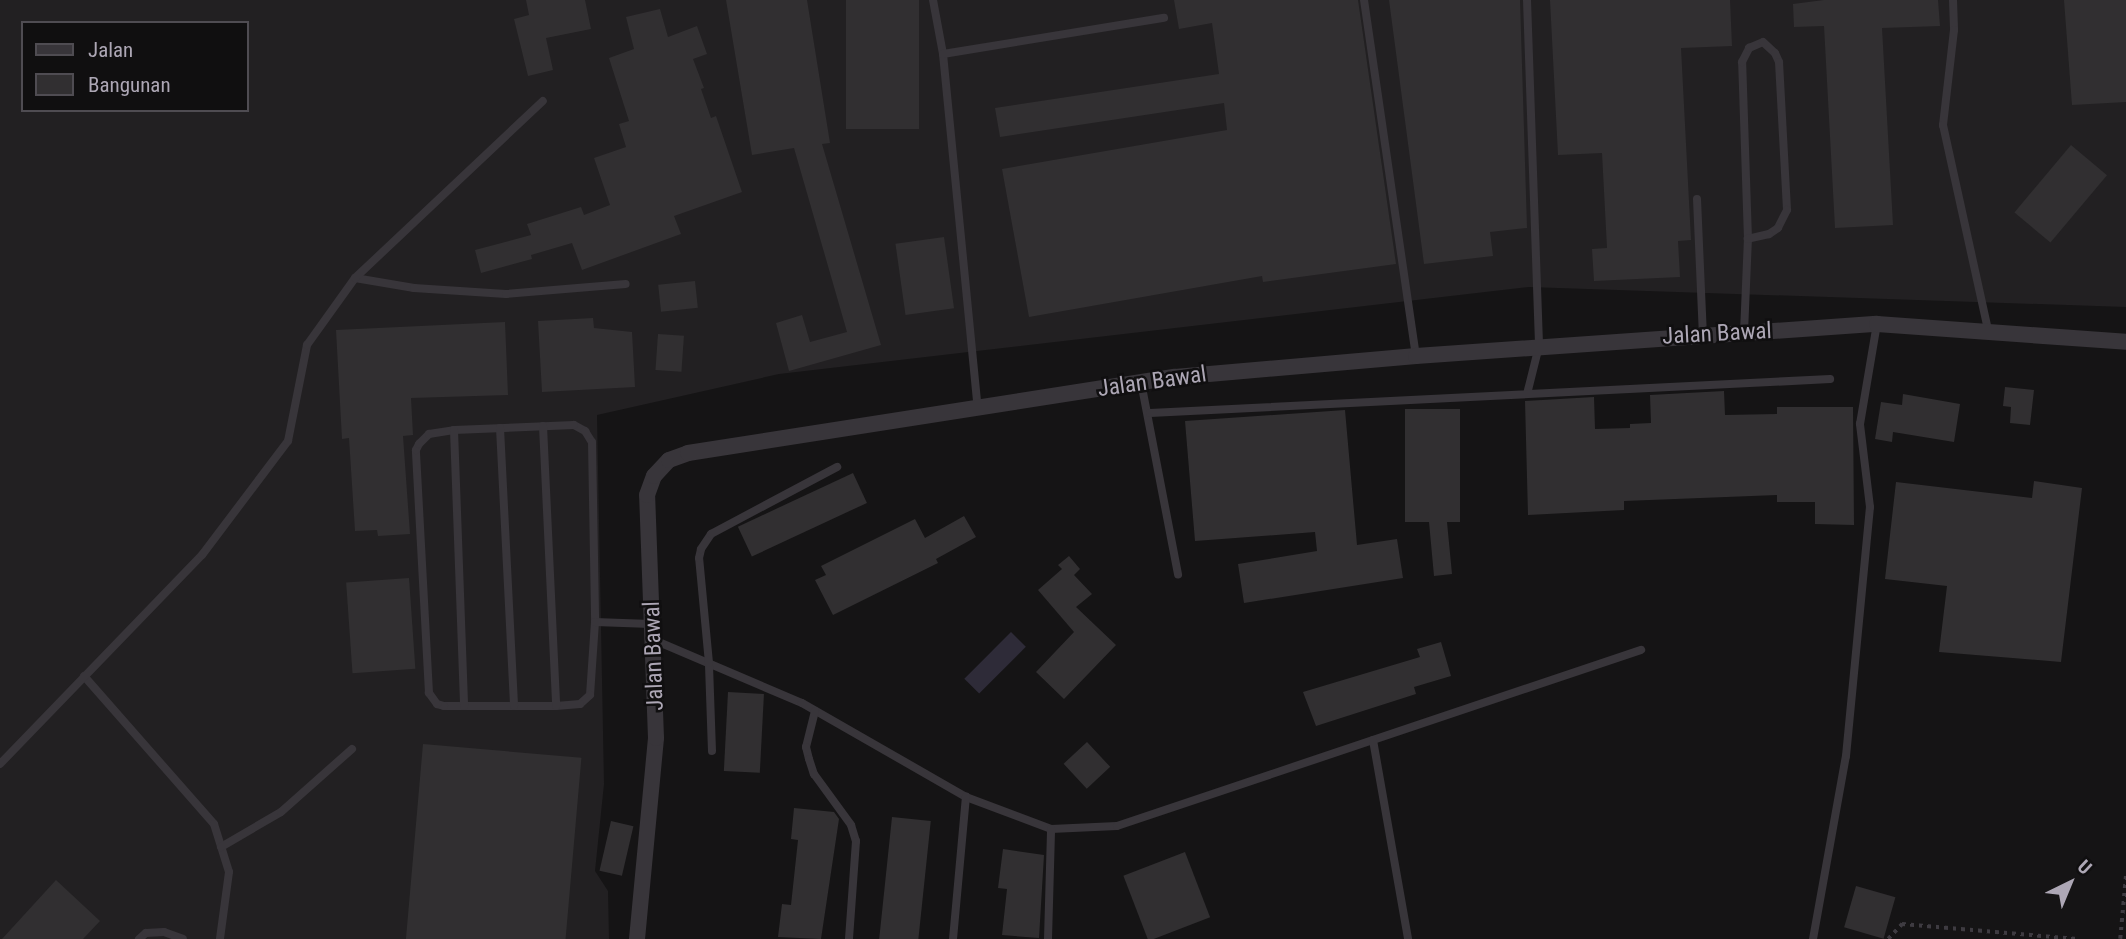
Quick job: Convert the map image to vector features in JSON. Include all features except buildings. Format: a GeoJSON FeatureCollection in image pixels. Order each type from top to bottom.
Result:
{"type":"FeatureCollection","features":[{"type":"Feature","properties":{"kind":"street","name":"Jalan Bawal"},"geometry":{"type":"LineString","coordinates":[[637,939],[656,738],[647,495],[654,476],[669,460],[688,453],[978,410],[1142,382],[1539,346],[1877,324],[2126,342]]}},
{"type":"Feature","properties":{"kind":"lane"},"geometry":{"type":"LineString","coordinates":[[933,0],[943,54],[978,410]]}},
{"type":"Feature","properties":{"kind":"lane"},"geometry":{"type":"LineString","coordinates":[[1364,0],[1416,356]]}},
{"type":"Feature","properties":{"kind":"lane"},"geometry":{"type":"LineString","coordinates":[[1527,0],[1539,346],[1527,394]]}},
{"type":"Feature","properties":{"kind":"lane"},"geometry":{"type":"LineString","coordinates":[[1953,0],[1954,30],[1943,125],[1989,334]]}},
{"type":"Feature","properties":{"kind":"lane"},"geometry":{"type":"LineString","coordinates":[[943,54],[1164,18]]}},
{"type":"Feature","properties":{"kind":"lane"},"geometry":{"type":"LineString","coordinates":[[1744,333],[1748,239],[1742,62],[1749,48],[1763,43],[1775,53],[1779,62],[1787,210],[1778,228],[1769,234],[1748,239]]}},
{"type":"Feature","properties":{"kind":"lane"},"geometry":{"type":"LineString","coordinates":[[0,764],[201,555],[288,441],[307,345],[355,278],[543,101]]}},
{"type":"Feature","properties":{"kind":"lane"},"geometry":{"type":"LineString","coordinates":[[1697,199],[1703,335]]}},
{"type":"Feature","properties":{"kind":"lane"},"geometry":{"type":"LineString","coordinates":[[355,278],[414,288],[506,294],[626,284]]}},
{"type":"Feature","properties":{"kind":"lane"},"geometry":{"type":"LineString","coordinates":[[1813,939],[1846,756],[1870,508],[1860,424],[1877,324]]}},
{"type":"Feature","properties":{"kind":"lane"},"geometry":{"type":"LineString","coordinates":[[1150,413],[1830,379]]}},
{"type":"Feature","properties":{"kind":"lane"},"geometry":{"type":"LineString","coordinates":[[1142,382],[1150,413],[1178,574]]}},
{"type":"Feature","properties":{"kind":"lane"},"geometry":{"type":"LineString","coordinates":[[574,425],[585,431],[592,442],[595,622],[590,695],[580,704],[444,706],[437,704],[429,693],[416,450],[422,438],[429,434],[500,428],[574,425]]}},
{"type":"Feature","properties":{"kind":"lane"},"geometry":{"type":"LineString","coordinates":[[543,426],[556,706]]}},
{"type":"Feature","properties":{"kind":"lane"},"geometry":{"type":"LineString","coordinates":[[500,428],[514,706]]}},
{"type":"Feature","properties":{"kind":"lane"},"geometry":{"type":"LineString","coordinates":[[454,430],[464,706]]}},
{"type":"Feature","properties":{"kind":"lane"},"geometry":{"type":"LineString","coordinates":[[712,751],[709,663],[699,558],[705,541],[711,534],[837,467]]}},
{"type":"Feature","properties":{"kind":"lane"},"geometry":{"type":"LineString","coordinates":[[595,622],[654,632],[709,663],[815,711],[966,797],[1051,829],[1117,826],[1641,650]]}},
{"type":"Feature","properties":{"kind":"lane"},"geometry":{"type":"LineString","coordinates":[[84,676],[214,824],[229,872],[220,939]]}},
{"type":"Feature","properties":{"kind":"lane"},"geometry":{"type":"LineString","coordinates":[[815,711],[806,747],[809,760],[814,774],[851,825],[856,841],[849,939]]}},
{"type":"Feature","properties":{"kind":"lane"},"geometry":{"type":"LineString","coordinates":[[1374,740],[1408,939]]}},
{"type":"Feature","properties":{"kind":"lane"},"geometry":{"type":"LineString","coordinates":[[221,847],[281,812],[352,749]]}},
{"type":"Feature","properties":{"kind":"lane"},"geometry":{"type":"LineString","coordinates":[[953,939],[966,797]]}},
{"type":"Feature","properties":{"kind":"lane"},"geometry":{"type":"LineString","coordinates":[[1048,939],[1051,829]]}},
{"type":"Feature","properties":{"kind":"lane"},"geometry":{"type":"LineString","coordinates":[[139,939],[146,933],[164,932],[183,939]]}},
{"type":"Feature","properties":{"kind":"path"},"geometry":{"type":"LineString","coordinates":[[2120,939],[2126,873]]}},
{"type":"Feature","properties":{"kind":"path"},"geometry":{"type":"LineString","coordinates":[[1888,939],[1902,924],[2077,939]]}},
{"type":"Feature","properties":{"kind":"shaded area"},"geometry":{"type":"Polygon","coordinates":[[[0,0],[2126,0],[2126,307],[1529,287],[779,374],[597,415],[604,784],[595,871],[608,891],[609,939],[0,939],[0,0]]]}},
{"type":"Feature","properties":{"kind":"shaded area"},"geometry":{"type":"Polygon","coordinates":[[[1011,632],[1026,647],[979,694],[964,679],[1011,632]]]}}]}
